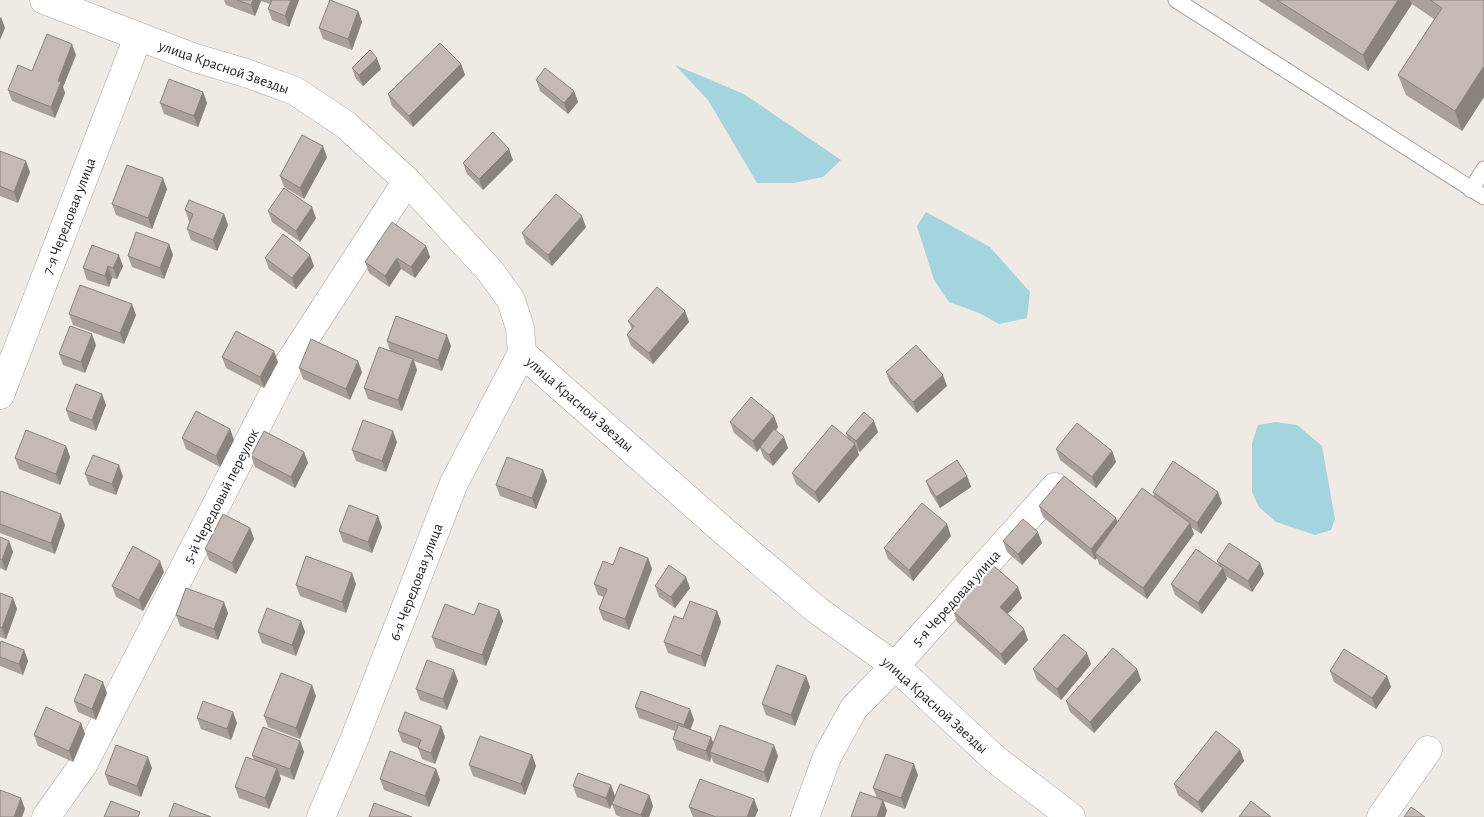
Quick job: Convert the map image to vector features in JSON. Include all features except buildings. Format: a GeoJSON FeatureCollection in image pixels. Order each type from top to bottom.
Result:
{"type":"FeatureCollection","features":[{"type":"Feature","properties":{"kind":"street","name":"улица Красной Звезды"},"geometry":{"type":"LineString","coordinates":[[44,0],[195,58],[246,73],[295,91],[346,125],[407,181],[490,271],[511,300],[520,328],[522,353],[817,610],[895,666],[995,759],[1071,817]]}},
{"type":"Feature","properties":{"kind":"street","name":"7-я Чередовая улица"},"geometry":{"type":"LineString","coordinates":[[0,395],[7,358],[138,37]]}},
{"type":"Feature","properties":{"kind":"street","name":"5-й Чередовый переулок"},"geometry":{"type":"LineString","coordinates":[[46,817],[83,765],[289,363],[407,181]]}},
{"type":"Feature","properties":{"kind":"street","name":"6-я Чередовая улица"},"geometry":{"type":"LineString","coordinates":[[322,817],[358,731],[454,483],[522,353]]}},
{"type":"Feature","properties":{"kind":"street","name":"5-я Чередовая улица"},"geometry":{"type":"LineString","coordinates":[[805,817],[828,757],[854,708],[895,666],[1055,487]]}},
{"type":"Feature","properties":{"kind":"street"},"geometry":{"type":"LineString","coordinates":[[1381,817],[1428,750]]}},
{"type":"Feature","properties":{"kind":"lane"},"geometry":{"type":"LineString","coordinates":[[1176,0],[1477,193],[1484,169]]}},
{"type":"Feature","properties":{"kind":"water"},"geometry":{"type":"Polygon","coordinates":[[[675,65],[744,94],[841,160],[823,177],[793,183],[757,183],[708,100],[675,65]]]}},
{"type":"Feature","properties":{"kind":"water"},"geometry":{"type":"Polygon","coordinates":[[[926,212],[990,247],[1030,292],[1027,318],[999,324],[979,313],[949,302],[934,280],[917,226],[926,212]]]}},
{"type":"Feature","properties":{"kind":"water"},"geometry":{"type":"Polygon","coordinates":[[[1276,422],[1297,425],[1322,446],[1335,519],[1331,530],[1315,535],[1276,522],[1259,507],[1252,492],[1252,443],[1258,425],[1276,422]]]}}]}
